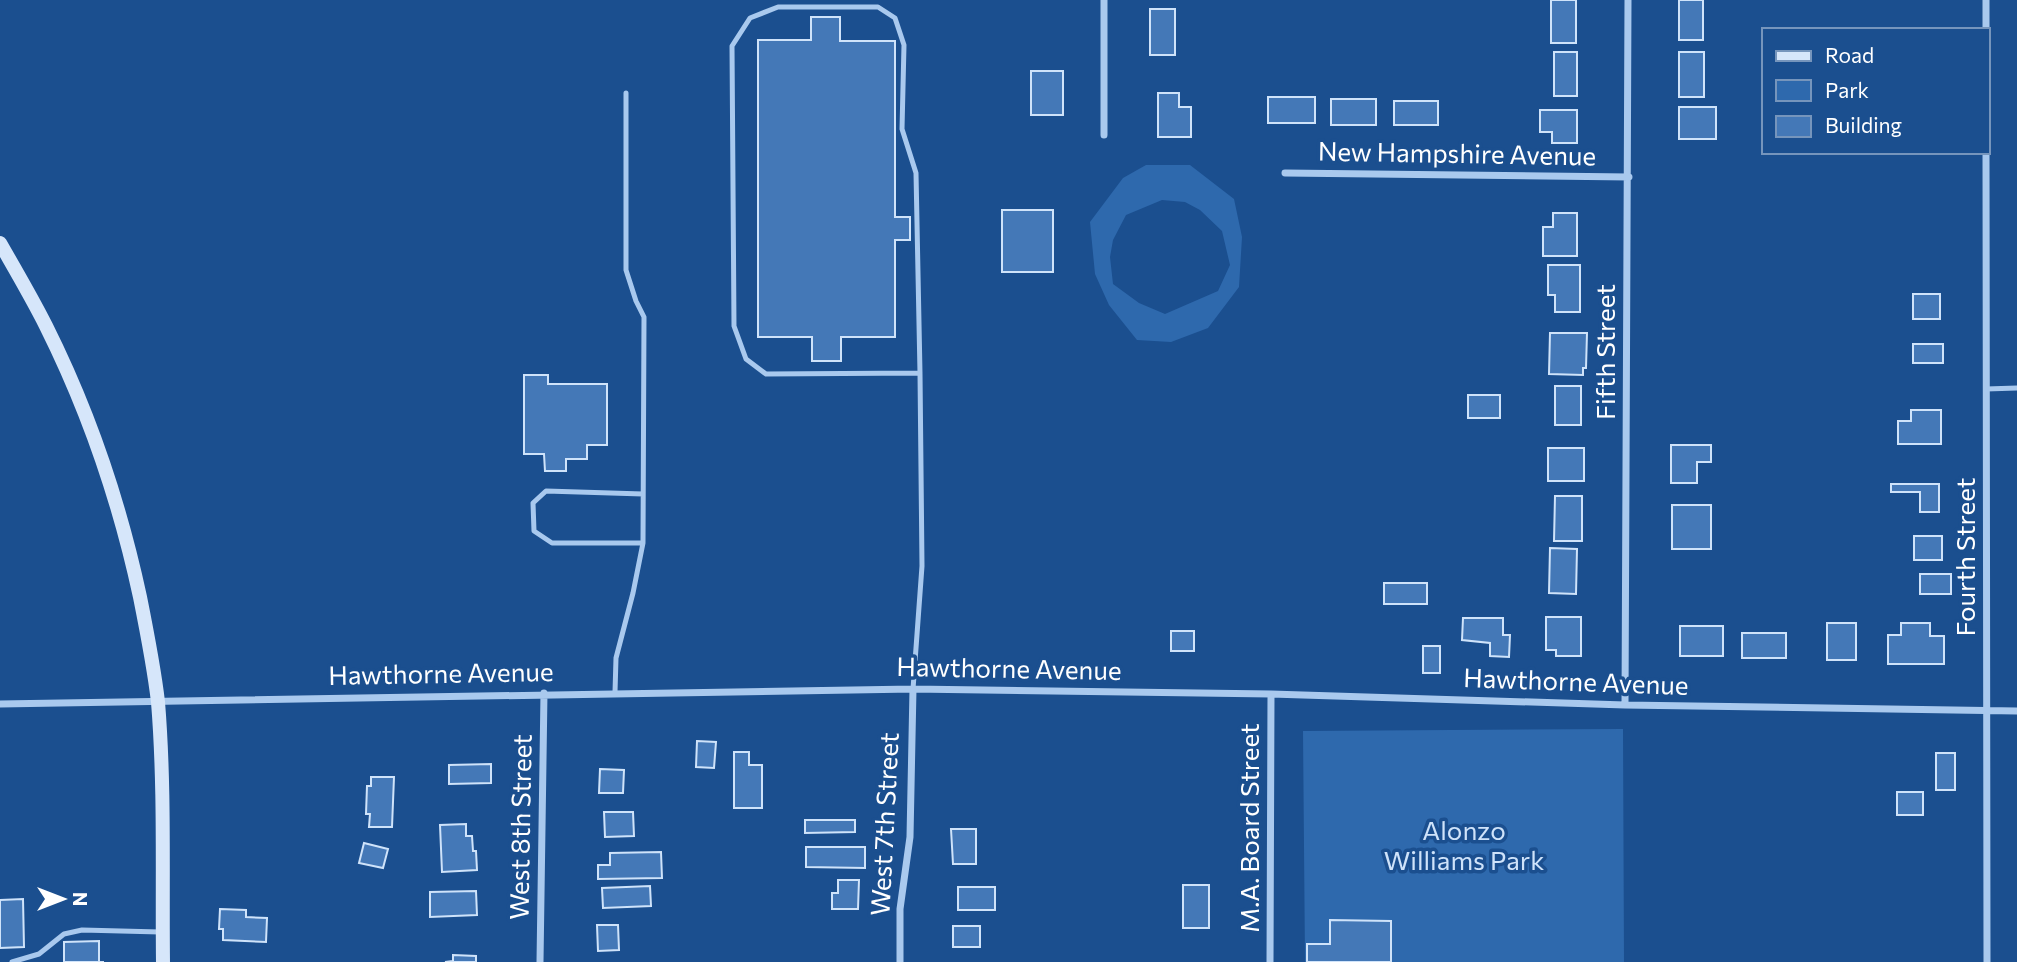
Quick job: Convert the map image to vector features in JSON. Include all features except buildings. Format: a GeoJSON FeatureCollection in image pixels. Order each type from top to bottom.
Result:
{"type":"FeatureCollection","features":[{"type":"Feature","properties":{"kind":"main road"},"geometry":{"type":"LineString","coordinates":[[0,243],[47,327],[81,405],[115,498],[131,557],[158,701],[162,791],[163,962]]}},
{"type":"Feature","properties":{"kind":"street"},"geometry":{"type":"LineString","coordinates":[[1104,0],[1104,135]]}},
{"type":"Feature","properties":{"kind":"street","name":"Fifth Street"},"geometry":{"type":"LineString","coordinates":[[1625,705],[1628,0]]}},
{"type":"Feature","properties":{"kind":"street"},"geometry":{"type":"LineString","coordinates":[[1986,0],[1986,28]]}},
{"type":"Feature","properties":{"kind":"street","name":"Fourth Street"},"geometry":{"type":"LineString","coordinates":[[1986,154],[1987,962]]}},
{"type":"Feature","properties":{"kind":"street","name":"New Hampshire Avenue"},"geometry":{"type":"LineString","coordinates":[[1285,173],[1629,177]]}},
{"type":"Feature","properties":{"kind":"street","name":"Hawthorne Avenue"},"geometry":{"type":"LineString","coordinates":[[0,704],[913,689],[1271,694],[1625,705],[2017,711]]}},
{"type":"Feature","properties":{"kind":"street","name":"West 7th Street"},"geometry":{"type":"LineString","coordinates":[[900,962],[900,909],[910,837],[913,689]]}},
{"type":"Feature","properties":{"kind":"street","name":"West 8th Street"},"geometry":{"type":"LineString","coordinates":[[540,962],[544,693]]}},
{"type":"Feature","properties":{"kind":"street","name":"M.A. Board Street"},"geometry":{"type":"LineString","coordinates":[[1270,962],[1271,694]]}},
{"type":"Feature","properties":{"kind":"lane"},"geometry":{"type":"LineString","coordinates":[[913,689],[922,566],[920,373],[916,173],[902,130],[904,45],[895,18],[878,7],[778,7],[750,18],[732,46],[734,326],[746,359],[766,374],[920,373]]}},
{"type":"Feature","properties":{"kind":"lane"},"geometry":{"type":"LineString","coordinates":[[615,692],[616,658],[643,543],[644,317],[626,270],[626,93]]}},
{"type":"Feature","properties":{"kind":"lane"},"geometry":{"type":"LineString","coordinates":[[1986,389],[2017,388]]}},
{"type":"Feature","properties":{"kind":"lane"},"geometry":{"type":"LineString","coordinates":[[643,494],[546,491],[533,503],[534,531],[552,542],[643,543]]}},
{"type":"Feature","properties":{"kind":"lane"},"geometry":{"type":"LineString","coordinates":[[12,962],[39,954],[64,934],[82,930],[163,933]]}},
{"type":"Feature","properties":{"kind":"green space"},"geometry":{"type":"Polygon","coordinates":[[[1146,165],[1190,165],[1234,199],[1242,237],[1239,287],[1208,328],[1171,342],[1137,340],[1109,305],[1095,274],[1090,222],[1123,178],[1146,165]],[[1162,200],[1126,215],[1113,240],[1110,257],[1113,284],[1139,303],[1165,314],[1218,291],[1230,265],[1222,231],[1200,210],[1185,202],[1162,200]]]}},
{"type":"Feature","properties":{"kind":"green space","name":"Alonzo Williams Park"},"geometry":{"type":"Polygon","coordinates":[[[1623,729],[1624,962],[1305,962],[1303,731],[1623,729]]]}}]}
